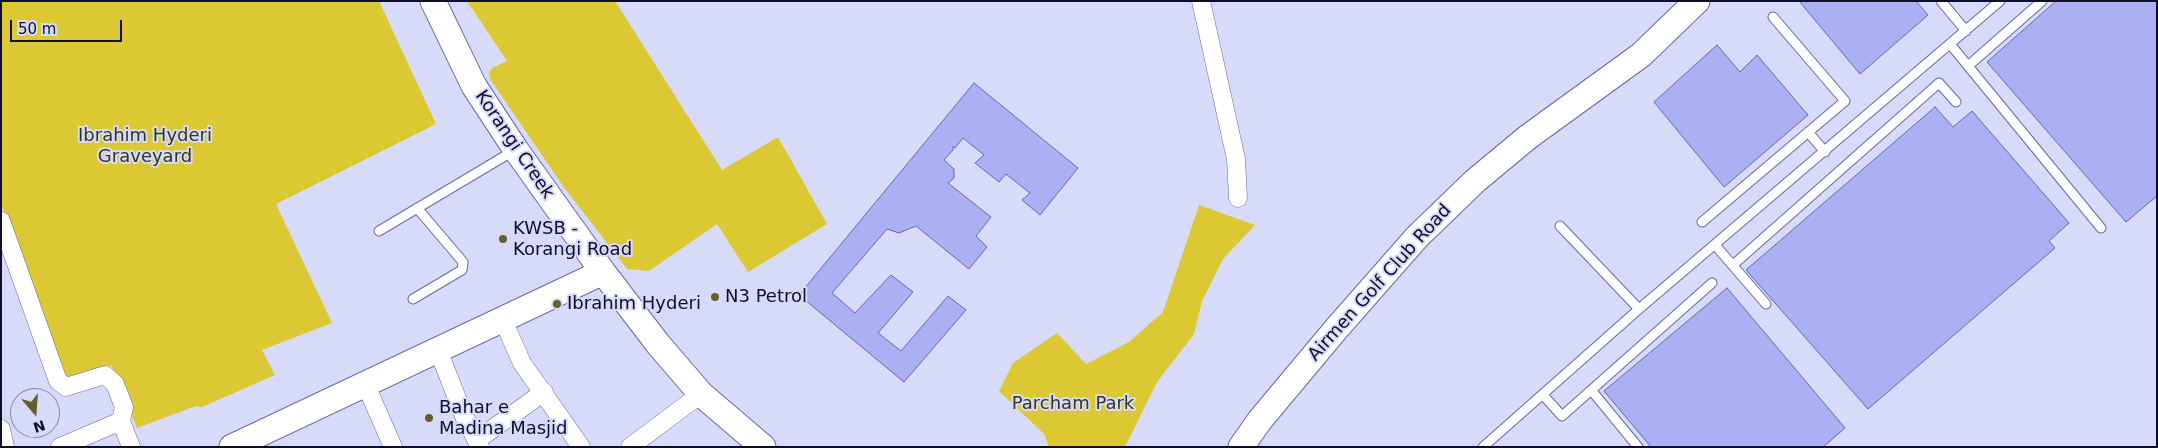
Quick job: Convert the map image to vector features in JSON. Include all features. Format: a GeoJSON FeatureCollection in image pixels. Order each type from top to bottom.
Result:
{"type":"FeatureCollection","features":[{"type":"Feature","properties":{"kind":"street","name":"Korangi Creek"},"geometry":{"type":"LineString","coordinates":[[433,1],[474,86],[516,150],[603,272],[658,344],[702,394],[756,443]]}},
{"type":"Feature","properties":{"kind":"street"},"geometry":{"type":"LineString","coordinates":[[1201,1],[1236,159],[1238,198]]}},
{"type":"Feature","properties":{"kind":"street","name":"Airmen Golf Club Road"},"geometry":{"type":"LineString","coordinates":[[1228,447],[1258,405],[1409,228],[1522,126],[1633,45],[1679,1]]}},
{"type":"Feature","properties":{"kind":"street","name":"Airmen Golf Club Road"},"geometry":{"type":"LineString","coordinates":[[1241,447],[1260,420],[1325,342],[1417,237],[1475,181],[1528,137],[1640,55],[1697,1]]}},
{"type":"Feature","properties":{"kind":"street"},"geometry":{"type":"LineString","coordinates":[[1,223],[58,381],[66,388],[105,375],[109,377],[116,384],[124,407],[121,421],[131,447]]}},
{"type":"Feature","properties":{"kind":"street"},"geometry":{"type":"LineString","coordinates":[[232,447],[263,440],[365,383],[603,272]]}},
{"type":"Feature","properties":{"kind":"street"},"geometry":{"type":"LineString","coordinates":[[503,320],[522,363],[581,447]]}},
{"type":"Feature","properties":{"kind":"street"},"geometry":{"type":"LineString","coordinates":[[438,350],[464,416],[478,443],[544,392]]}},
{"type":"Feature","properties":{"kind":"street"},"geometry":{"type":"LineString","coordinates":[[365,383],[394,447]]}},
{"type":"Feature","properties":{"kind":"street"},"geometry":{"type":"LineString","coordinates":[[630,447],[702,394]]}},
{"type":"Feature","properties":{"kind":"street"},"geometry":{"type":"LineString","coordinates":[[60,447],[121,421]]}},
{"type":"Feature","properties":{"kind":"street"},"geometry":{"type":"LineString","coordinates":[[1,429],[4,447]]}},
{"type":"Feature","properties":{"kind":"lane"},"geometry":{"type":"LineString","coordinates":[[1941,1],[1966,31]]}},
{"type":"Feature","properties":{"kind":"lane"},"geometry":{"type":"LineString","coordinates":[[1483,447],[1640,309],[2000,1]]}},
{"type":"Feature","properties":{"kind":"lane"},"geometry":{"type":"LineString","coordinates":[[1968,66],[2042,1]]}},
{"type":"Feature","properties":{"kind":"lane"},"geometry":{"type":"LineString","coordinates":[[1702,222],[1845,101],[1773,17]]}},
{"type":"Feature","properties":{"kind":"lane"},"geometry":{"type":"LineString","coordinates":[[1950,44],[2101,228]]}},
{"type":"Feature","properties":{"kind":"lane"},"geometry":{"type":"LineString","coordinates":[[1732,265],[1939,83],[1956,102]]}},
{"type":"Feature","properties":{"kind":"lane"},"geometry":{"type":"LineString","coordinates":[[1808,132],[1825,152]]}},
{"type":"Feature","properties":{"kind":"lane"},"geometry":{"type":"LineString","coordinates":[[379,231],[516,150]]}},
{"type":"Feature","properties":{"kind":"lane"},"geometry":{"type":"LineString","coordinates":[[413,299],[462,270],[463,262],[417,208]]}},
{"type":"Feature","properties":{"kind":"lane"},"geometry":{"type":"LineString","coordinates":[[1560,226],[1640,309]]}},
{"type":"Feature","properties":{"kind":"lane"},"geometry":{"type":"LineString","coordinates":[[1715,245],[1766,304]]}},
{"type":"Feature","properties":{"kind":"lane"},"geometry":{"type":"LineString","coordinates":[[1543,394],[1562,416],[1712,283]]}},
{"type":"Feature","properties":{"kind":"lane"},"geometry":{"type":"LineString","coordinates":[[1592,391],[1638,447]]}},
{"type":"Feature","properties":{"kind":"green space","name":"Ibrahim Hyderi Graveyard"},"geometry":{"type":"Polygon","coordinates":[[[1,1],[379,1],[436,124],[276,204],[332,323],[262,350],[275,375],[202,407],[196,406],[137,428],[112,366],[71,380],[64,376],[1,203],[1,1]]]}},
{"type":"Feature","properties":{"kind":"green space"},"geometry":{"type":"Polygon","coordinates":[[[467,1],[615,1],[722,170],[778,137],[827,224],[748,272],[717,224],[649,271],[627,269],[563,186],[490,79],[489,73],[492,68],[507,61],[467,1]]]}},
{"type":"Feature","properties":{"kind":"green space","name":"Parcham Park"},"geometry":{"type":"Polygon","coordinates":[[[1199,205],[1255,225],[1223,259],[1202,301],[1194,334],[1157,382],[1125,447],[1049,447],[1044,434],[999,391],[1013,363],[1057,333],[1086,364],[1129,342],[1163,312],[1199,205]]]}},
{"type":"Feature","properties":{"kind":"building"},"geometry":{"type":"Polygon","coordinates":[[[1799,1],[1916,1],[1928,15],[1860,74],[1799,1]]]}},
{"type":"Feature","properties":{"kind":"building"},"geometry":{"type":"Polygon","coordinates":[[[2056,1],[2157,1],[2157,196],[2126,222],[1987,62],[2056,1]]]}},
{"type":"Feature","properties":{"kind":"building"},"geometry":{"type":"Polygon","coordinates":[[[1717,45],[1740,72],[1757,55],[1808,115],[1724,187],[1654,102],[1717,45]]]}},
{"type":"Feature","properties":{"kind":"building"},"geometry":{"type":"Polygon","coordinates":[[[974,83],[1078,168],[1040,215],[1022,200],[1030,193],[1006,174],[999,182],[975,163],[984,155],[963,138],[955,148],[953,146],[953,150],[944,160],[954,169],[954,178],[948,183],[991,217],[976,236],[987,247],[969,269],[916,226],[899,233],[887,229],[832,293],[855,313],[891,275],[913,292],[878,333],[901,351],[948,296],[966,310],[904,382],[799,295],[974,83]]]}},
{"type":"Feature","properties":{"kind":"building"},"geometry":{"type":"Polygon","coordinates":[[[1935,107],[1953,127],[1972,111],[2069,223],[2049,241],[2055,248],[1868,409],[1746,270],[1935,107]]]}},
{"type":"Feature","properties":{"kind":"building"},"geometry":{"type":"Polygon","coordinates":[[[1727,288],[1845,428],[1823,447],[1651,447],[1604,391],[1727,288]]]}},
{"type":"Feature","properties":{"kind":"place","name":"KWSB - Korangi Road"},"geometry":{"type":"Point","coordinates":[503,239]}},
{"type":"Feature","properties":{"kind":"place","name":"N3 Petrol"},"geometry":{"type":"Point","coordinates":[715,297]}},
{"type":"Feature","properties":{"kind":"place","name":"Ibrahim Hyderi"},"geometry":{"type":"Point","coordinates":[557,304]}},
{"type":"Feature","properties":{"kind":"place","name":"Bahar e Madina Masjid"},"geometry":{"type":"Point","coordinates":[429,418]}}]}
